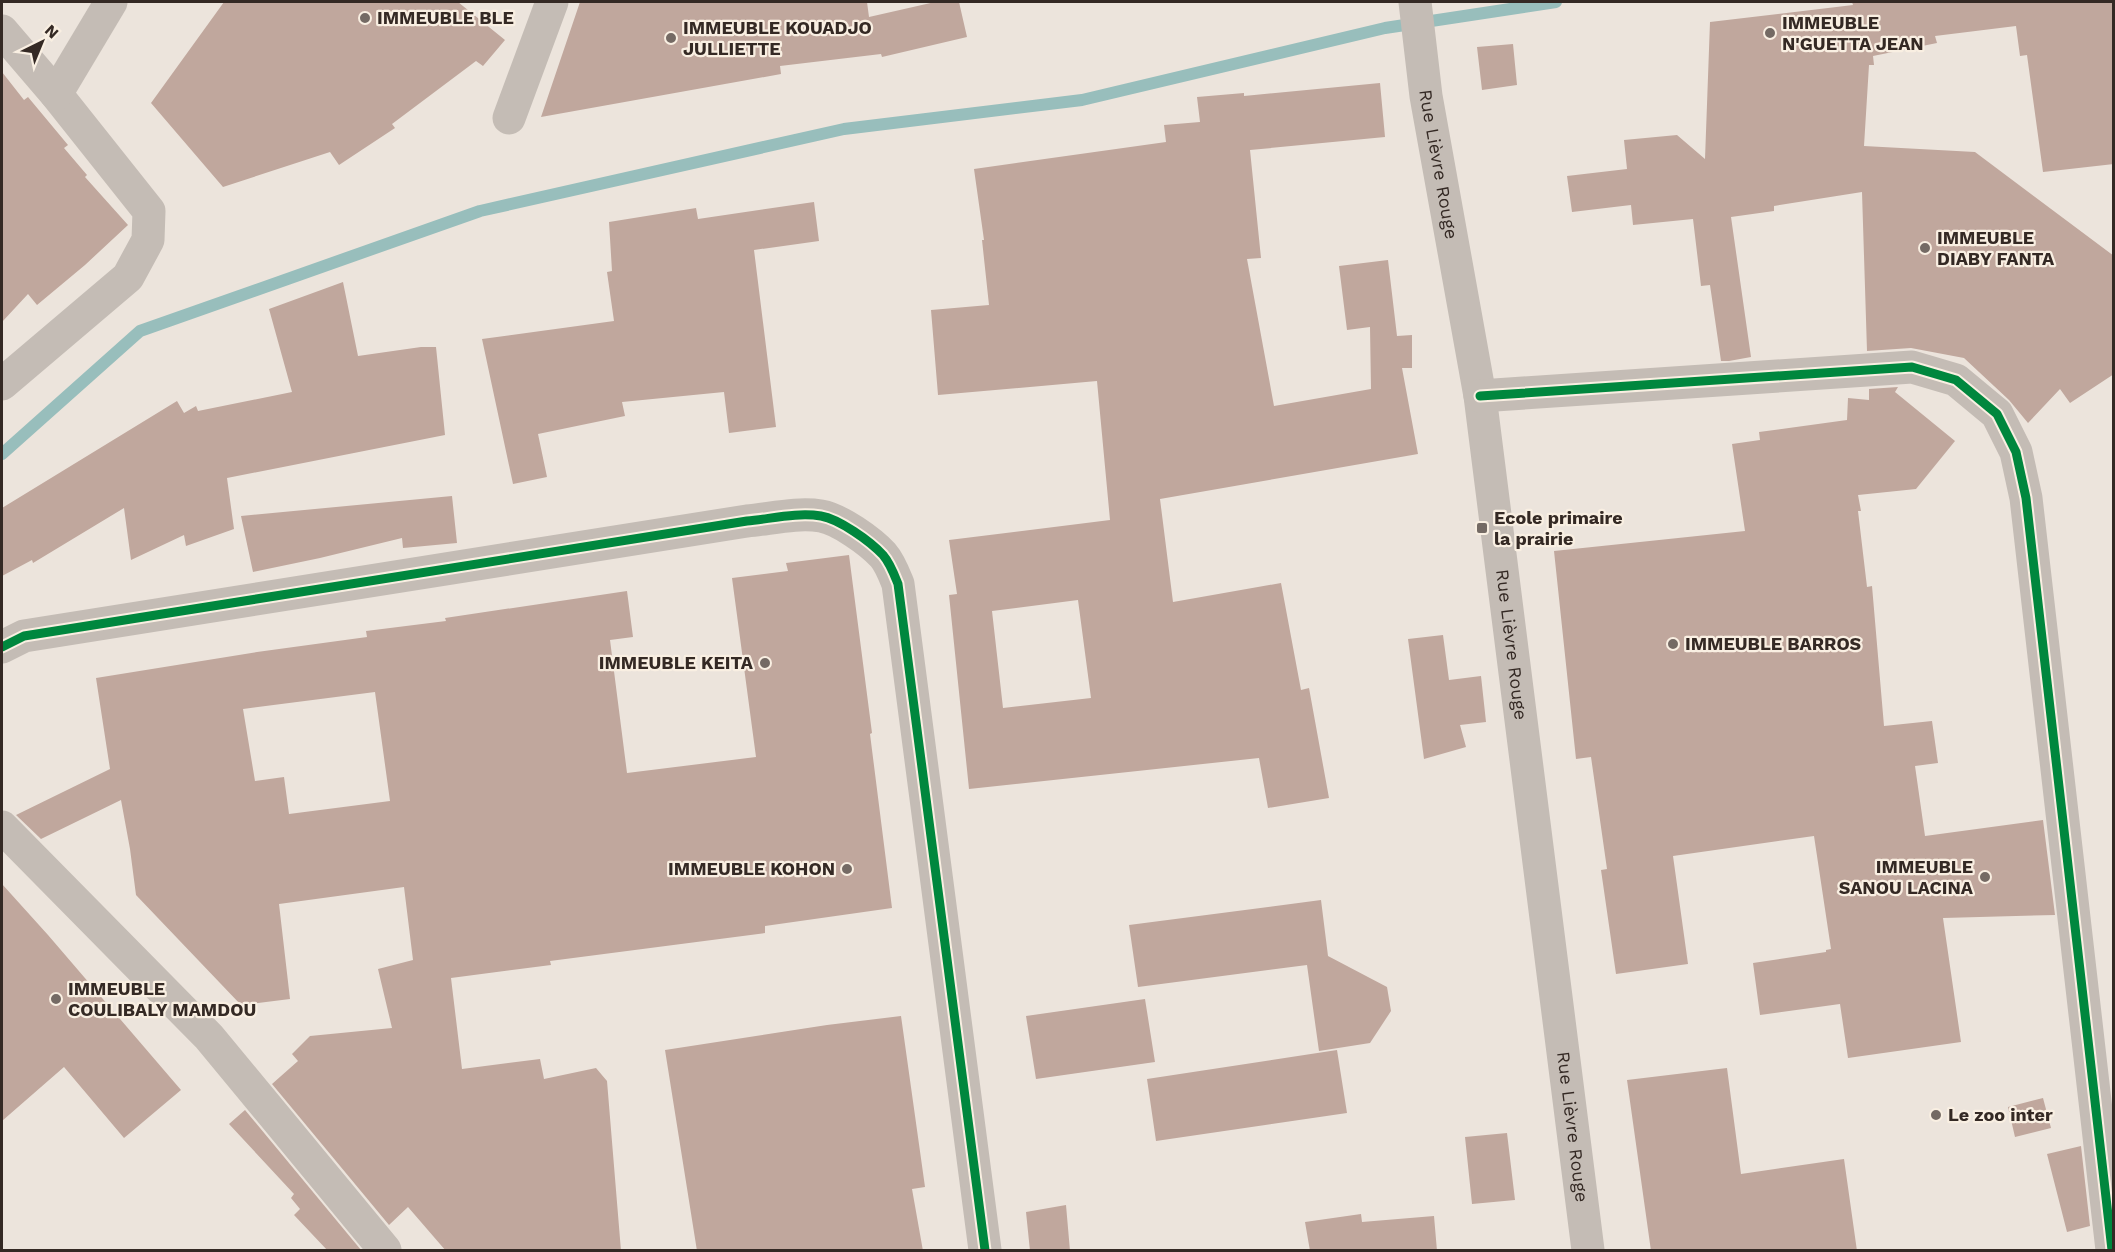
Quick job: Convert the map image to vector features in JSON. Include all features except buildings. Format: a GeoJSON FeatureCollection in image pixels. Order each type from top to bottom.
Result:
{"type":"FeatureCollection","features":[{"type":"Feature","properties":{"kind":"street"},"geometry":{"type":"LineString","coordinates":[[56,94],[111,2]]}},
{"type":"Feature","properties":{"kind":"street"},"geometry":{"type":"LineString","coordinates":[[509,118],[552,2]]}},
{"type":"Feature","properties":{"kind":"street","name":"Rue Lièvre Rouge"},"geometry":{"type":"LineString","coordinates":[[1414,2],[1426,96],[1480,396],[1588,1251]]}},
{"type":"Feature","properties":{"kind":"street"},"geometry":{"type":"LineString","coordinates":[[2,32],[56,94],[149,211],[148,240],[128,277],[2,384]]}},
{"type":"Feature","properties":{"kind":"street"},"geometry":{"type":"LineString","coordinates":[[1480,396],[1912,367],[1956,380],[1996,414],[2016,452],[2026,498],[2112,1251]]}},
{"type":"Feature","properties":{"kind":"street"},"geometry":{"type":"LineString","coordinates":[[2,646],[24,636],[747,521],[797,515],[822,516],[842,524],[865,539],[883,555],[898,584],[985,1251]]}},
{"type":"Feature","properties":{"kind":"street"},"geometry":{"type":"LineString","coordinates":[[2,827],[209,1037],[385,1251]]}},
{"type":"Feature","properties":{"kind":"waterway"},"geometry":{"type":"LineString","coordinates":[[2,454],[140,331],[480,211],[844,129],[1082,100],[1385,28],[1556,2]]}},
{"type":"Feature","properties":{"kind":"cycle path"},"geometry":{"type":"LineString","coordinates":[[1480,396],[1912,367],[1956,380],[1997,414],[2016,452],[2026,498],[2112,1250]]}},
{"type":"Feature","properties":{"kind":"cycle path"},"geometry":{"type":"LineString","coordinates":[[2,647],[24,636],[747,521],[812,515],[828,518],[845,526],[883,555],[898,584],[985,1250]]}},
{"type":"Feature","properties":{"kind":"place","name":"IMMEUBLE BLE"},"geometry":{"type":"Point","coordinates":[365,18]}},
{"type":"Feature","properties":{"kind":"place","name":"IMMEUBLE N'GUETTA JEAN"},"geometry":{"type":"Point","coordinates":[1770,33]}},
{"type":"Feature","properties":{"kind":"place","name":"IMMEUBLE KOUADJO JULLIETTE"},"geometry":{"type":"Point","coordinates":[671,38]}},
{"type":"Feature","properties":{"kind":"place","name":"IMMEUBLE DIABY FANTA"},"geometry":{"type":"Point","coordinates":[1925,248]}},
{"type":"Feature","properties":{"kind":"place","name":"Ecole primaire la prairie"},"geometry":{"type":"Point","coordinates":[1482,528]}},
{"type":"Feature","properties":{"kind":"place","name":"IMMEUBLE BARROS"},"geometry":{"type":"Point","coordinates":[1673,644]}},
{"type":"Feature","properties":{"kind":"place","name":"IMMEUBLE KEITA"},"geometry":{"type":"Point","coordinates":[765,663]}},
{"type":"Feature","properties":{"kind":"place","name":"IMMEUBLE KOHON"},"geometry":{"type":"Point","coordinates":[847,869]}},
{"type":"Feature","properties":{"kind":"place","name":"IMMEUBLE SANOU LACINA"},"geometry":{"type":"Point","coordinates":[1985,877]}},
{"type":"Feature","properties":{"kind":"place","name":"IMMEUBLE COULIBALY MAMDOU"},"geometry":{"type":"Point","coordinates":[56,999]}},
{"type":"Feature","properties":{"kind":"place","name":"Le zoo inter"},"geometry":{"type":"Point","coordinates":[1936,1115]}}]}
